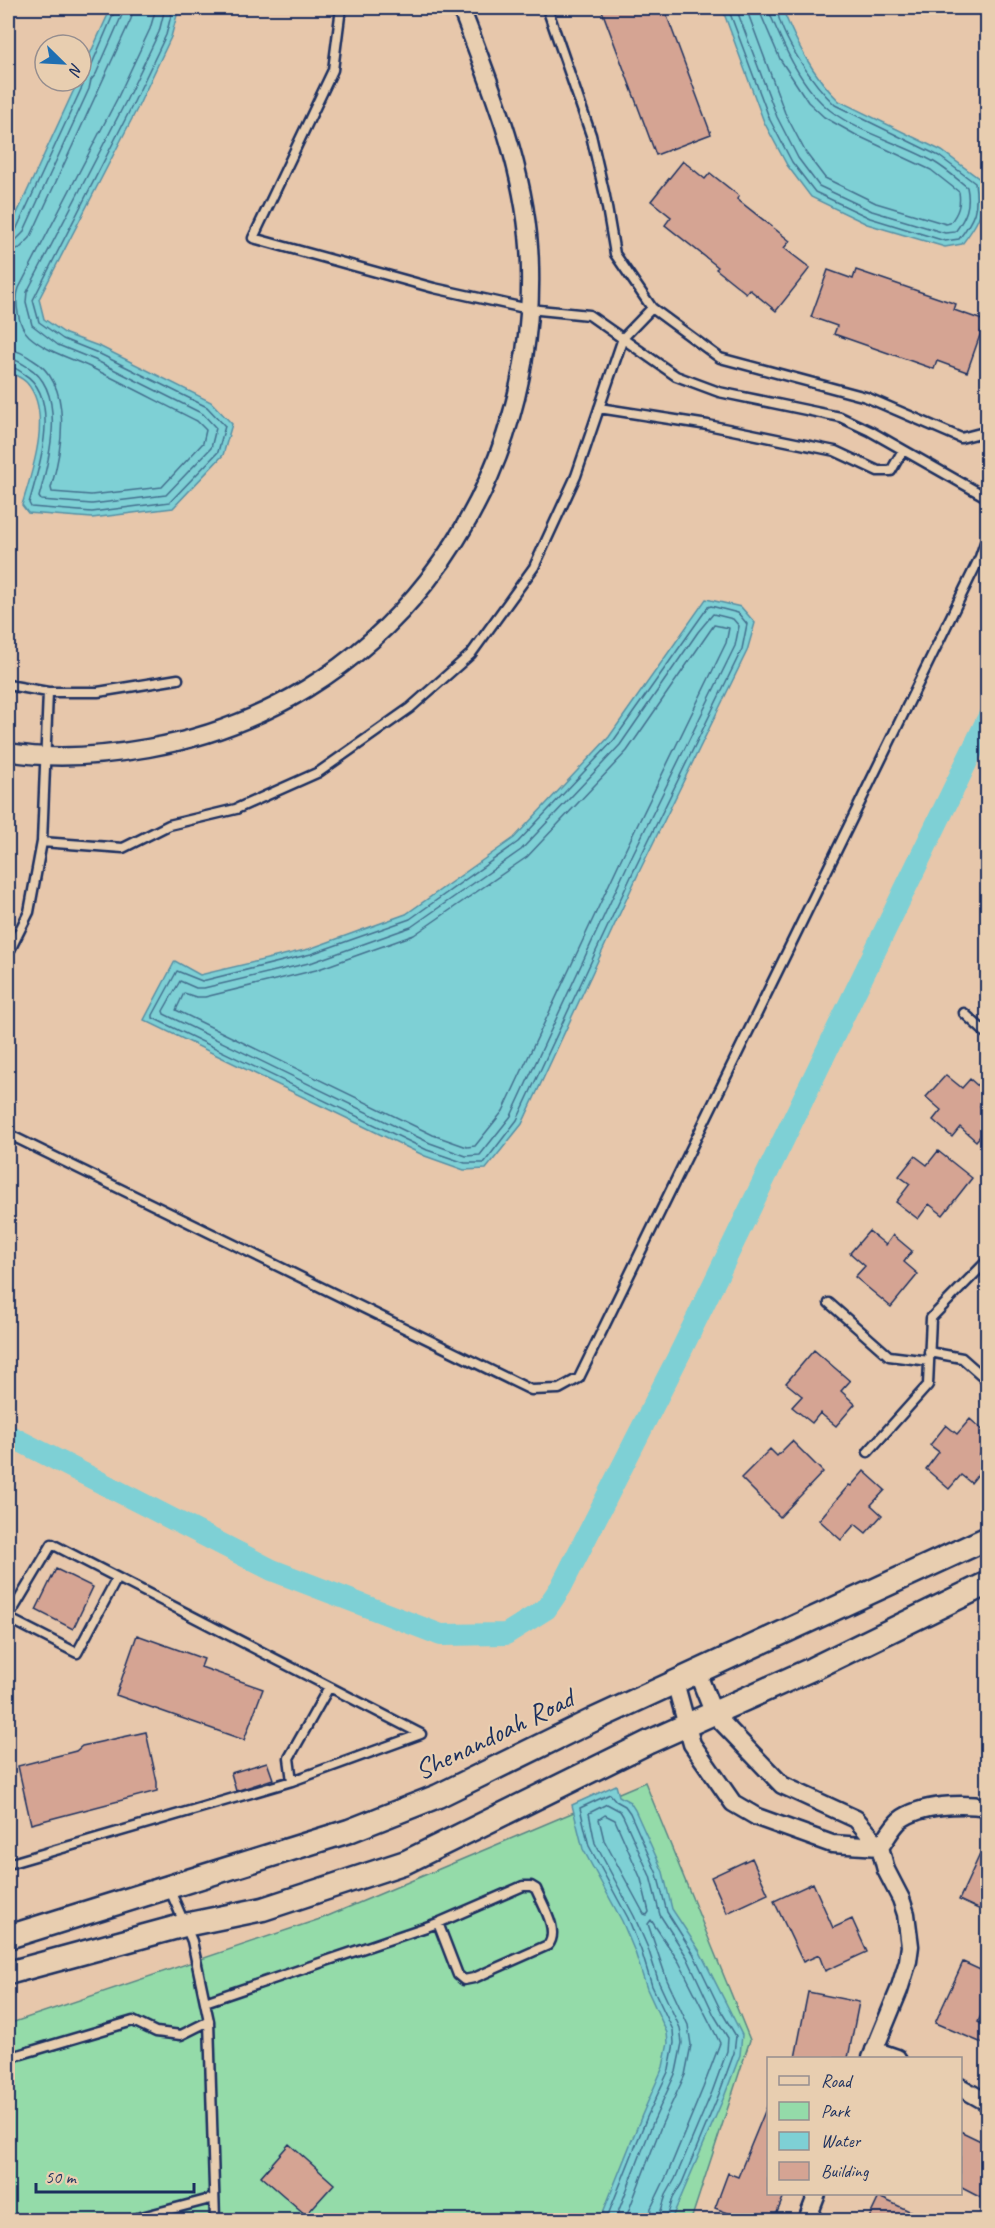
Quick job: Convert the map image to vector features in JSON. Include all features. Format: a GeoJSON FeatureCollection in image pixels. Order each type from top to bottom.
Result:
{"type":"FeatureCollection","features":[{"type":"Feature","properties":{"kind":"street"},"geometry":{"type":"LineString","coordinates":[[8,752],[67,756],[120,753],[173,744],[224,729],[288,700],[334,672],[375,638],[413,600],[446,558],[473,512],[496,462],[514,410],[522,374],[529,309],[528,232],[519,177],[505,124],[461,8]]}},
{"type":"Feature","properties":{"kind":"street","name":"Shenandoah Road"},"geometry":{"type":"LineString","coordinates":[[8,1937],[349,1831],[438,1796],[593,1720],[987,1538]]}},
{"type":"Feature","properties":{"kind":"street"},"geometry":{"type":"LineString","coordinates":[[8,1973],[185,1925],[263,1909],[406,1862],[686,1724],[714,1714],[812,1670],[987,1582]]}},
{"type":"Feature","properties":{"kind":"street"},"geometry":{"type":"LineString","coordinates":[[697,1672],[714,1714],[782,1785],[855,1819],[879,1847],[886,1870],[901,1899],[909,1930],[910,1946],[899,1990],[873,2054],[891,2057]]}},
{"type":"Feature","properties":{"kind":"street"},"geometry":{"type":"LineString","coordinates":[[675,1682],[692,1744],[733,1803],[757,1817],[832,1845],[879,1847]]}},
{"type":"Feature","properties":{"kind":"street"},"geometry":{"type":"LineString","coordinates":[[879,1847],[900,1820],[914,1814],[961,1804],[987,1807]]}},
{"type":"Feature","properties":{"kind":"street"},"geometry":{"type":"LineString","coordinates":[[962,2088],[987,2103]]}},
{"type":"Feature","properties":{"kind":"street"},"geometry":{"type":"LineString","coordinates":[[807,2220],[816,2195]]}},
{"type":"Feature","properties":{"kind":"lane"},"geometry":{"type":"LineString","coordinates":[[341,8],[333,70],[252,238],[434,288],[529,309],[589,315],[676,376],[719,392],[840,417],[987,498]]}},
{"type":"Feature","properties":{"kind":"lane"},"geometry":{"type":"LineString","coordinates":[[547,8],[591,135],[615,254],[652,308],[720,358],[866,397],[961,438],[987,431]]}},
{"type":"Feature","properties":{"kind":"lane"},"geometry":{"type":"LineString","coordinates":[[42,842],[123,848],[169,825],[236,809],[319,772],[410,708],[471,654],[534,567],[576,476],[623,338],[652,308]]}},
{"type":"Feature","properties":{"kind":"lane"},"geometry":{"type":"LineString","coordinates":[[599,408],[708,425],[835,451],[878,471],[891,471],[903,450]]}},
{"type":"Feature","properties":{"kind":"lane"},"geometry":{"type":"LineString","coordinates":[[8,1134],[531,1390],[559,1389],[579,1378],[980,557],[987,534]]}},
{"type":"Feature","properties":{"kind":"lane"},"geometry":{"type":"LineString","coordinates":[[8,685],[48,692],[98,692],[178,679]]}},
{"type":"Feature","properties":{"kind":"lane"},"geometry":{"type":"LineString","coordinates":[[8,954],[29,912],[42,842],[48,692]]}},
{"type":"Feature","properties":{"kind":"lane"},"geometry":{"type":"LineString","coordinates":[[964,1013],[987,1035]]}},
{"type":"Feature","properties":{"kind":"lane"},"geometry":{"type":"LineString","coordinates":[[868,1452],[928,1385],[930,1318],[987,1260]]}},
{"type":"Feature","properties":{"kind":"lane"},"geometry":{"type":"LineString","coordinates":[[830,1303],[889,1356],[962,1358],[987,1381]]}},
{"type":"Feature","properties":{"kind":"lane"},"geometry":{"type":"LineString","coordinates":[[8,1864],[292,1781],[421,1734],[52,1544],[8,1618],[77,1653],[117,1578]]}},
{"type":"Feature","properties":{"kind":"lane"},"geometry":{"type":"LineString","coordinates":[[292,1781],[288,1758],[330,1687]]}},
{"type":"Feature","properties":{"kind":"lane"},"geometry":{"type":"LineString","coordinates":[[168,1886],[192,1941],[209,2021],[215,2220]]}},
{"type":"Feature","properties":{"kind":"lane"},"geometry":{"type":"LineString","coordinates":[[205,2002],[438,1923],[523,1886],[536,1889],[553,1932],[553,1940],[548,1945],[474,1978],[464,1980],[458,1975],[438,1923]]}},
{"type":"Feature","properties":{"kind":"lane"},"geometry":{"type":"LineString","coordinates":[[8,2058],[133,2021],[156,2032],[181,2035],[209,2021]]}},
{"type":"Feature","properties":{"kind":"lane"},"geometry":{"type":"LineString","coordinates":[[130,2220],[214,2198]]}},
{"type":"Feature","properties":{"kind":"green space"},"geometry":{"type":"Polygon","coordinates":[[[645,1782],[750,2040],[691,2220],[8,2220],[8,2024],[323,1918],[645,1782]]]}},
{"type":"Feature","properties":{"kind":"water"},"geometry":{"type":"Polygon","coordinates":[[[111,8],[179,8],[171,37],[137,109],[39,299],[44,319],[66,334],[101,347],[211,402],[232,424],[223,455],[173,508],[92,518],[28,513],[22,505],[35,460],[39,410],[35,396],[27,383],[8,371],[8,233],[72,93],[93,93],[93,48],[111,8]]]}},
{"type":"Feature","properties":{"kind":"water"},"geometry":{"type":"Polygon","coordinates":[[[722,8],[782,8],[806,57],[829,91],[839,101],[942,151],[981,180],[980,215],[962,244],[945,247],[867,224],[811,197],[787,165],[764,122],[722,8]]]}},
{"type":"Feature","properties":{"kind":"water"},"geometry":{"type":"Polygon","coordinates":[[[706,599],[741,607],[755,623],[747,651],[640,870],[522,1124],[486,1169],[464,1170],[425,1156],[144,1020],[175,961],[200,975],[309,949],[406,914],[514,838],[609,737],[706,599]]]}},
{"type":"Feature","properties":{"kind":"water"},"geometry":{"type":"Polygon","coordinates":[[[616,1785],[619,1796],[630,1802],[635,1810],[663,1872],[672,1909],[699,1950],[742,2035],[740,2055],[724,2097],[671,2220],[600,2220],[663,2067],[668,2043],[667,2033],[647,1989],[622,1921],[583,1849],[572,1805],[616,1785]]]}},
{"type":"Feature","properties":{"kind":"building"},"geometry":{"type":"Polygon","coordinates":[[[601,8],[664,8],[711,134],[656,155],[601,8]]]}},
{"type":"Feature","properties":{"kind":"building"},"geometry":{"type":"Polygon","coordinates":[[[683,161],[705,179],[710,173],[739,196],[737,199],[790,241],[784,248],[810,268],[776,311],[749,289],[746,293],[716,269],[718,267],[665,225],[671,217],[651,201],[683,161]]]}},
{"type":"Feature","properties":{"kind":"building"},"geometry":{"type":"Polygon","coordinates":[[[828,270],[853,279],[856,270],[956,304],[954,310],[985,321],[967,372],[937,361],[934,369],[834,334],[837,326],[811,317],[828,270]]]}},
{"type":"Feature","properties":{"kind":"building"},"geometry":{"type":"Polygon","coordinates":[[[946,1075],[962,1088],[970,1079],[987,1094],[987,1098],[980,1106],[987,1112],[987,1128],[976,1141],[960,1127],[952,1137],[933,1120],[941,1110],[926,1097],[946,1075]]]}},
{"type":"Feature","properties":{"kind":"building"},"geometry":{"type":"Polygon","coordinates":[[[938,1151],[972,1178],[943,1215],[929,1204],[918,1219],[896,1202],[910,1184],[899,1176],[915,1156],[927,1165],[938,1151]]]}},
{"type":"Feature","properties":{"kind":"building"},"geometry":{"type":"Polygon","coordinates":[[[869,1231],[886,1245],[893,1235],[912,1251],[904,1262],[918,1274],[891,1307],[855,1277],[865,1266],[850,1253],[869,1231]]]}},
{"type":"Feature","properties":{"kind":"building"},"geometry":{"type":"Polygon","coordinates":[[[814,1350],[850,1381],[841,1391],[855,1404],[836,1426],[820,1413],[812,1423],[792,1407],[802,1396],[786,1383],[814,1350]]]}},
{"type":"Feature","properties":{"kind":"building"},"geometry":{"type":"Polygon","coordinates":[[[970,1419],[987,1434],[987,1445],[979,1455],[987,1463],[971,1483],[961,1475],[949,1489],[926,1469],[939,1452],[930,1445],[946,1425],[957,1434],[970,1419]]]}},
{"type":"Feature","properties":{"kind":"building"},"geometry":{"type":"Polygon","coordinates":[[[792,1441],[823,1472],[780,1517],[741,1478],[770,1449],[777,1456],[792,1441]]]}},
{"type":"Feature","properties":{"kind":"building"},"geometry":{"type":"Polygon","coordinates":[[[864,1471],[885,1490],[871,1505],[882,1515],[866,1533],[855,1524],[841,1540],[819,1520],[864,1471]]]}},
{"type":"Feature","properties":{"kind":"building"},"geometry":{"type":"Polygon","coordinates":[[[56,1569],[93,1587],[73,1629],[36,1610],[56,1569]]]}},
{"type":"Feature","properties":{"kind":"building"},"geometry":{"type":"Polygon","coordinates":[[[137,1635],[204,1659],[201,1667],[263,1689],[244,1740],[116,1695],[137,1635]]]}},
{"type":"Feature","properties":{"kind":"building"},"geometry":{"type":"Polygon","coordinates":[[[146,1732],[157,1791],[31,1824],[18,1766],[76,1751],[82,1746],[146,1732]]]}},
{"type":"Feature","properties":{"kind":"building"},"geometry":{"type":"Polygon","coordinates":[[[267,1762],[273,1779],[236,1791],[231,1773],[267,1762]]]}},
{"type":"Feature","properties":{"kind":"building"},"geometry":{"type":"Polygon","coordinates":[[[987,1839],[987,1913],[959,1900],[987,1839]]]}},
{"type":"Feature","properties":{"kind":"building"},"geometry":{"type":"Polygon","coordinates":[[[752,1858],[768,1894],[727,1913],[711,1877],[752,1858]]]}},
{"type":"Feature","properties":{"kind":"building"},"geometry":{"type":"Polygon","coordinates":[[[813,1883],[833,1928],[852,1919],[867,1952],[825,1971],[819,1955],[803,1962],[774,1901],[813,1883]]]}},
{"type":"Feature","properties":{"kind":"building"},"geometry":{"type":"Polygon","coordinates":[[[963,1962],[987,1973],[987,2001],[978,2022],[987,2026],[987,2045],[935,2023],[963,1962]]]}},
{"type":"Feature","properties":{"kind":"building"},"geometry":{"type":"Polygon","coordinates":[[[808,1992],[859,2002],[848,2057],[795,2057],[808,1992]]]}},
{"type":"Feature","properties":{"kind":"building"},"geometry":{"type":"Polygon","coordinates":[[[767,2106],[767,2195],[784,2195],[774,2220],[746,2220],[715,2208],[728,2173],[738,2177],[767,2106]]]}},
{"type":"Feature","properties":{"kind":"building"},"geometry":{"type":"Polygon","coordinates":[[[962,2132],[987,2144],[987,2201],[962,2188],[962,2132]]]}},
{"type":"Feature","properties":{"kind":"building"},"geometry":{"type":"Polygon","coordinates":[[[289,2144],[334,2184],[306,2215],[261,2176],[289,2144]]]}},
{"type":"Feature","properties":{"kind":"building"},"geometry":{"type":"Polygon","coordinates":[[[879,2197],[929,2220],[868,2220],[879,2197]]]}},
{"type":"Feature","properties":{"kind":"waterway"},"geometry":{"type":"LineString","coordinates":[[8,1435],[272,1570],[441,1635],[506,1634],[546,1609],[561,1587],[681,1351],[988,718]]}}]}
